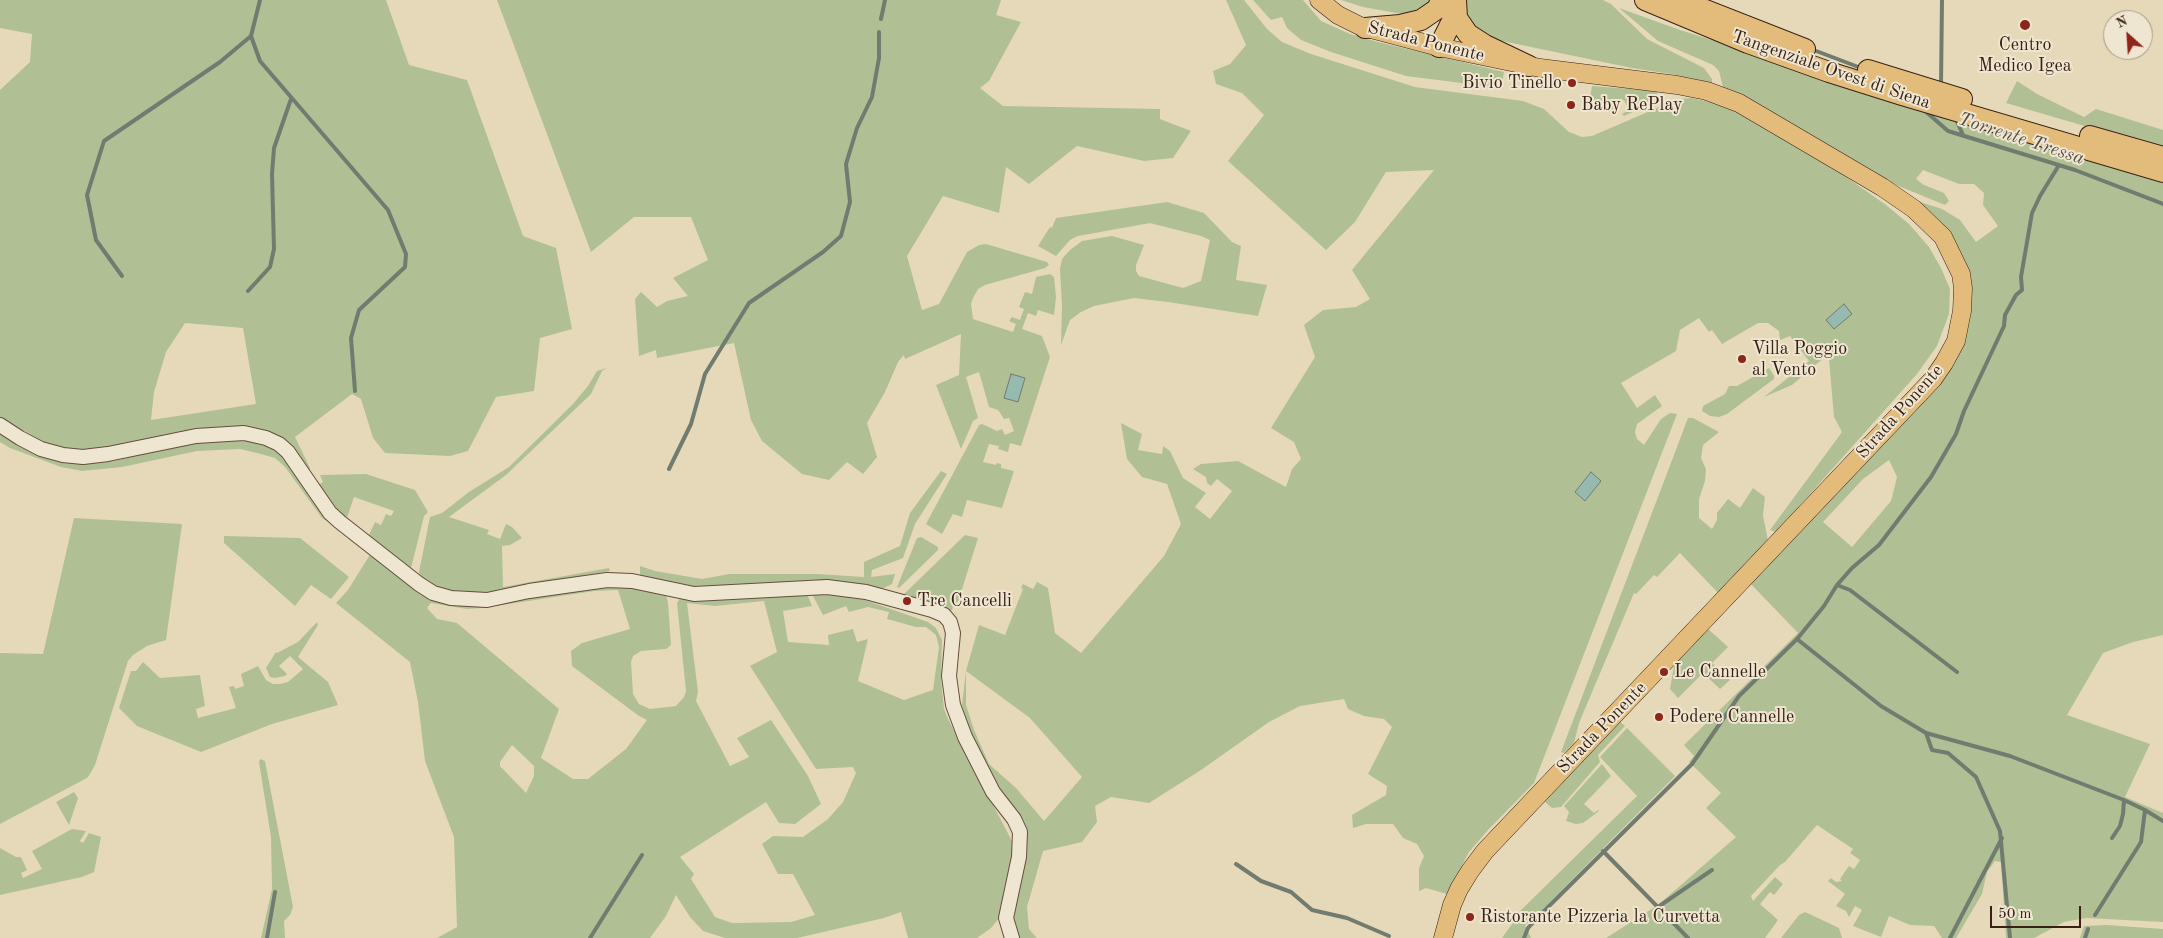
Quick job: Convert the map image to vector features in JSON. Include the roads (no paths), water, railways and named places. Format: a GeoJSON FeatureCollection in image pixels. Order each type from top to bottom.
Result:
{"type":"FeatureCollection","features":[{"type":"Feature","properties":{"kind":"highway","name":"Tangenziale Ovest di Siena"},"geometry":{"type":"LineString","coordinates":[[1645,0],[1748,43],[1838,75],[2163,172]]}},
{"type":"Feature","properties":{"kind":"highway","name":"Tangenziale Ovest di Siena"},"geometry":{"type":"LineString","coordinates":[[1680,0],[1745,27],[1834,60],[2163,157]]}},
{"type":"Feature","properties":{"kind":"highway"},"geometry":{"type":"LineString","coordinates":[[1365,28],[1415,22],[1447,5]]}},
{"type":"Feature","properties":{"kind":"highway"},"geometry":{"type":"LineString","coordinates":[[1439,46],[1447,5]]}},
{"type":"Feature","properties":{"kind":"highway"},"geometry":{"type":"LineString","coordinates":[[1447,5],[1465,31],[1476,40],[1529,66]]}},
{"type":"Feature","properties":{"kind":"main road","name":"Strada Ponente"},"geometry":{"type":"LineString","coordinates":[[1319,0],[1338,15],[1365,28],[1439,46],[1529,66],[1685,86],[1720,95],[1758,113],[1890,192],[1931,224],[1943,237],[1961,274],[1963,288],[1962,312],[1956,341],[1933,379],[1481,857],[1470,871],[1456,896],[1443,938]]}},
{"type":"Feature","properties":{"kind":"street"},"geometry":{"type":"LineString","coordinates":[[0,424],[20,438],[42,449],[63,455],[83,457],[108,454],[196,436],[244,433],[266,438],[279,444],[288,452],[335,518],[420,584],[434,593],[451,598],[487,600],[547,588],[607,580],[632,581],[694,594],[827,587],[866,592],[944,615],[950,622],[953,633],[949,676],[956,713],[965,737],[993,792],[1014,819],[1020,832],[1019,857],[1006,918],[1012,938]]}},
{"type":"Feature","properties":{"kind":"water"},"geometry":{"type":"Polygon","coordinates":[[[1844,304],[1852,314],[1834,329],[1826,320],[1844,304]]]}},
{"type":"Feature","properties":{"kind":"water"},"geometry":{"type":"Polygon","coordinates":[[[1011,374],[1025,378],[1018,402],[1004,398],[1011,374]]]}},
{"type":"Feature","properties":{"kind":"water"},"geometry":{"type":"Polygon","coordinates":[[[1591,472],[1601,481],[1585,501],[1575,492],[1591,472]]]}},
{"type":"Feature","properties":{"kind":"waterway"},"geometry":{"type":"LineString","coordinates":[[122,276],[96,240],[87,195],[104,141],[220,62],[251,36],[260,0]]}},
{"type":"Feature","properties":{"kind":"waterway"},"geometry":{"type":"LineString","coordinates":[[881,19],[885,0]]}},
{"type":"Feature","properties":{"kind":"waterway"},"geometry":{"type":"LineString","coordinates":[[1941,85],[1942,0]]}},
{"type":"Feature","properties":{"kind":"waterway"},"geometry":{"type":"LineString","coordinates":[[669,469],[691,424],[705,374],[749,303],[823,252],[841,236],[850,202],[846,164],[857,128],[872,97],[879,58],[879,32]]}},
{"type":"Feature","properties":{"kind":"waterway"},"geometry":{"type":"LineString","coordinates":[[251,36],[260,61],[388,210],[406,254],[405,267],[359,310],[351,338],[355,391]]}},
{"type":"Feature","properties":{"kind":"waterway","name":"Torrente Tressa"},"geometry":{"type":"LineString","coordinates":[[1811,49],[1861,68]]}},
{"type":"Feature","properties":{"kind":"waterway"},"geometry":{"type":"LineString","coordinates":[[248,291],[270,267],[274,249],[272,174],[274,148],[291,99]]}},
{"type":"Feature","properties":{"kind":"waterway","name":"Torrente Tressa"},"geometry":{"type":"LineString","coordinates":[[1924,110],[1948,131],[2075,170],[2163,204]]}},
{"type":"Feature","properties":{"kind":"waterway"},"geometry":{"type":"LineString","coordinates":[[1955,117],[1963,135]]}},
{"type":"Feature","properties":{"kind":"waterway"},"geometry":{"type":"LineString","coordinates":[[1524,938],[1528,928],[1540,915],[1692,764],[1739,696],[1797,639],[1824,606],[1837,585],[1852,568],[1879,545],[1931,477],[1956,434],[1964,411],[2004,326],[2005,315],[2016,295],[2022,290],[2021,277],[2032,213],[2059,165]]}},
{"type":"Feature","properties":{"kind":"waterway"},"geometry":{"type":"LineString","coordinates":[[1837,585],[1850,590],[1957,672]]}},
{"type":"Feature","properties":{"kind":"waterway"},"geometry":{"type":"LineString","coordinates":[[1797,639],[1881,706],[1926,733],[2010,756],[2145,810],[2141,842],[2095,915]]}},
{"type":"Feature","properties":{"kind":"waterway"},"geometry":{"type":"LineString","coordinates":[[1926,733],[1932,750],[1948,753],[1976,777],[2000,831],[2010,938]]}},
{"type":"Feature","properties":{"kind":"waterway"},"geometry":{"type":"LineString","coordinates":[[2112,838],[2120,826],[2124,800]]}},
{"type":"Feature","properties":{"kind":"waterway"},"geometry":{"type":"LineString","coordinates":[[2145,810],[2163,821]]}},
{"type":"Feature","properties":{"kind":"waterway"},"geometry":{"type":"LineString","coordinates":[[1950,938],[2002,838]]}},
{"type":"Feature","properties":{"kind":"waterway"},"geometry":{"type":"LineString","coordinates":[[1603,851],[1688,938]]}},
{"type":"Feature","properties":{"kind":"waterway"},"geometry":{"type":"LineString","coordinates":[[590,938],[642,855]]}},
{"type":"Feature","properties":{"kind":"waterway"},"geometry":{"type":"LineString","coordinates":[[1236,864],[1261,881],[1291,892],[1312,910],[1347,918],[1389,936]]}},
{"type":"Feature","properties":{"kind":"waterway"},"geometry":{"type":"LineString","coordinates":[[1658,907],[1712,870]]}},
{"type":"Feature","properties":{"kind":"waterway"},"geometry":{"type":"LineString","coordinates":[[267,938],[275,892]]}},
{"type":"Feature","properties":{"kind":"waterway"},"geometry":{"type":"LineString","coordinates":[[2085,938],[2088,929]]}},
{"type":"Feature","properties":{"kind":"place","name":"Centro Medico Igea"},"geometry":{"type":"Point","coordinates":[2025,25]}},
{"type":"Feature","properties":{"kind":"place","name":"Bivio Tinello"},"geometry":{"type":"Point","coordinates":[1572,83]}},
{"type":"Feature","properties":{"kind":"place","name":"Baby RePlay"},"geometry":{"type":"Point","coordinates":[1571,105]}},
{"type":"Feature","properties":{"kind":"place","name":"Villa Poggio al Vento"},"geometry":{"type":"Point","coordinates":[1742,359]}},
{"type":"Feature","properties":{"kind":"place","name":"Tre Cancelli"},"geometry":{"type":"Point","coordinates":[907,601]}},
{"type":"Feature","properties":{"kind":"place","name":"Le Cannelle"},"geometry":{"type":"Point","coordinates":[1664,672]}},
{"type":"Feature","properties":{"kind":"place","name":"Podere Cannelle"},"geometry":{"type":"Point","coordinates":[1659,717]}},
{"type":"Feature","properties":{"kind":"place","name":"Ristorante Pizzeria la Curvetta"},"geometry":{"type":"Point","coordinates":[1470,917]}}]}
